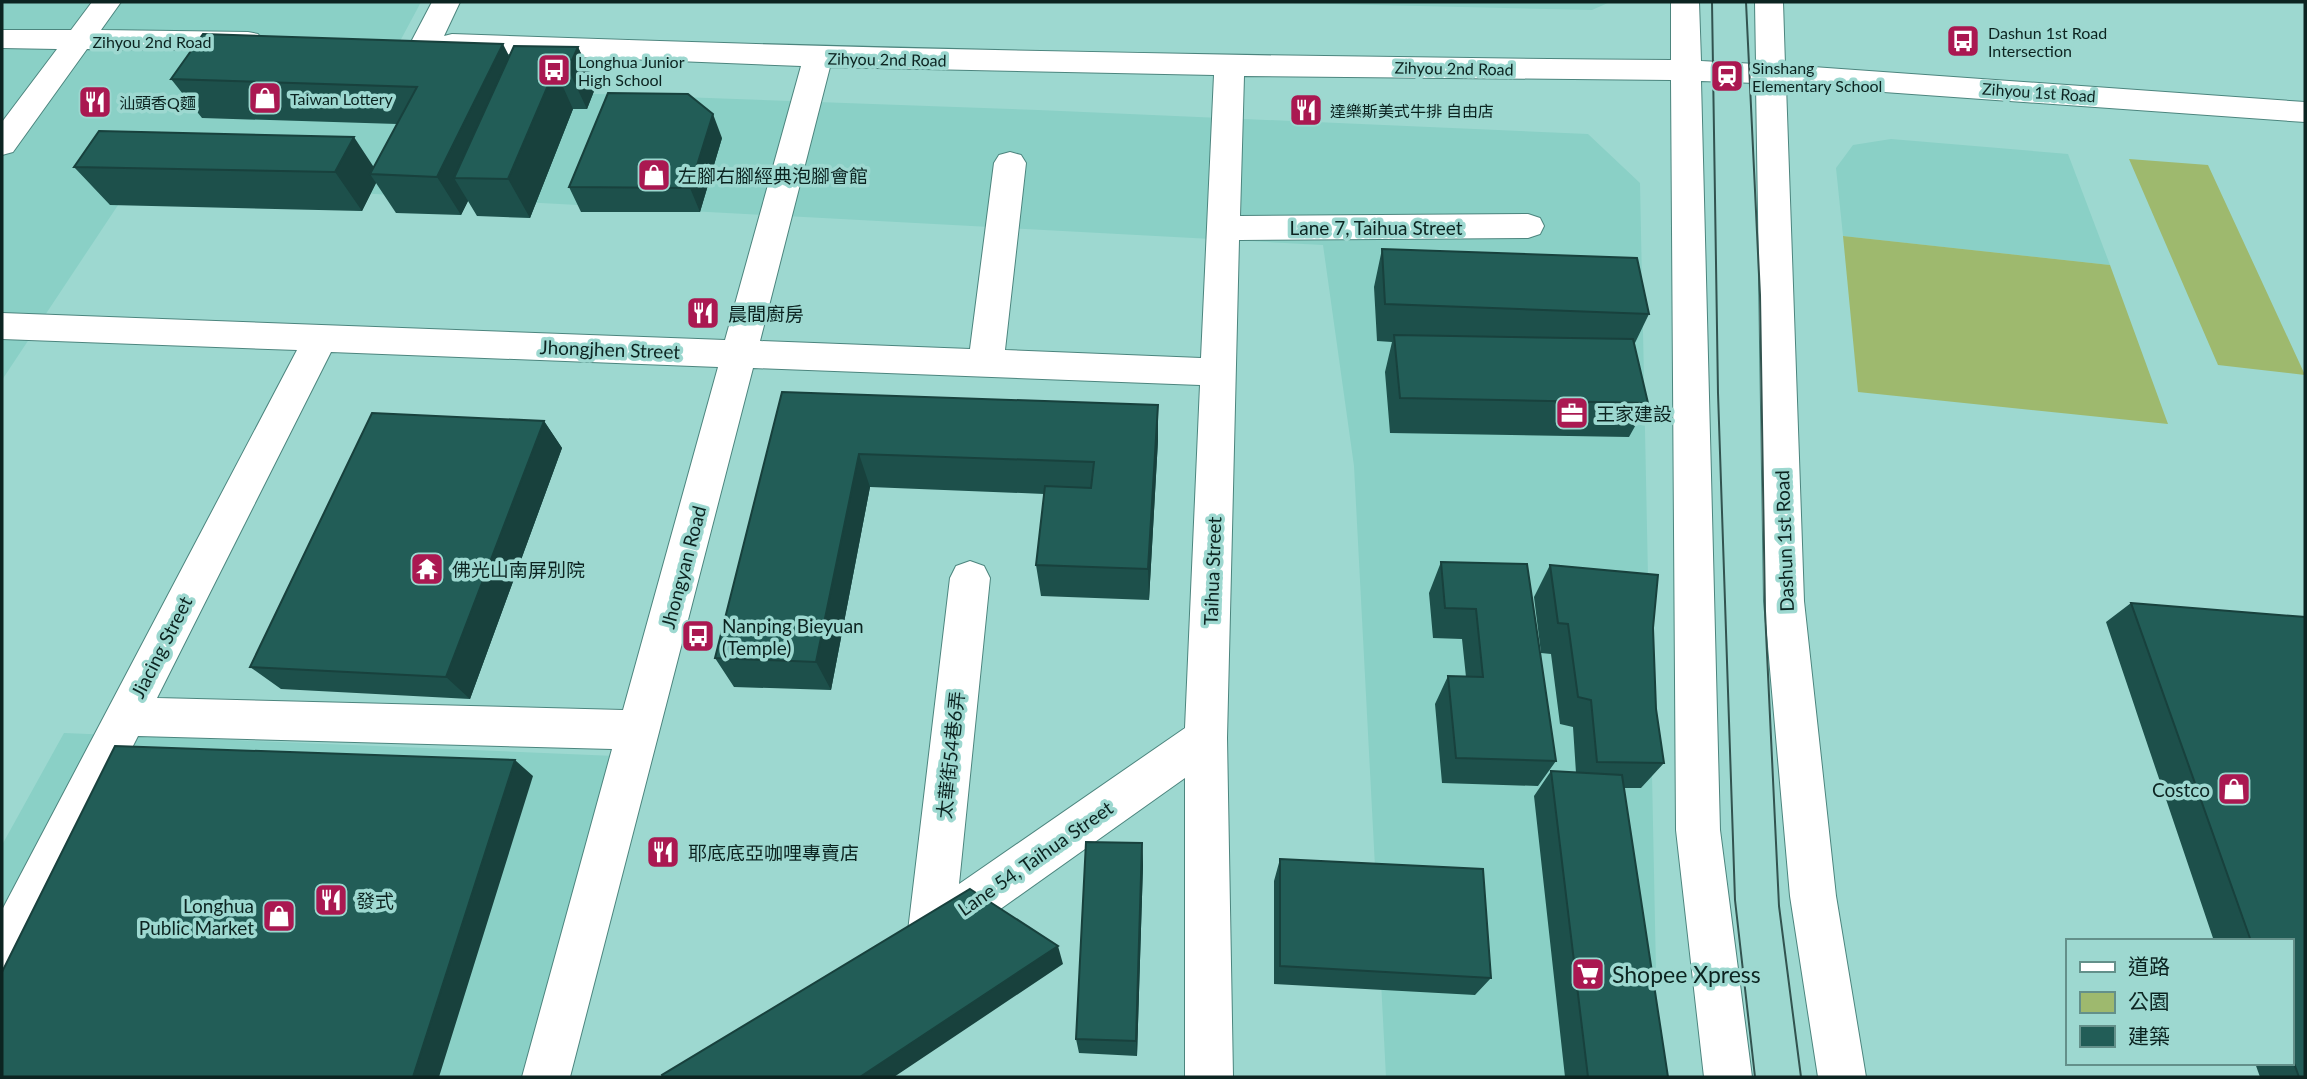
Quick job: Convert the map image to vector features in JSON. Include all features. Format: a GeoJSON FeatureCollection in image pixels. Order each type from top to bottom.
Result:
{"type":"FeatureCollection","features":[{"type":"Feature","properties":{"kind":"street"},"geometry":{"type":"LineString","coordinates":[[2,144],[107,2]]}},
{"type":"Feature","properties":{"kind":"street","name":"Zihyou 2nd Road"},"geometry":{"type":"LineString","coordinates":[[446,2],[412,42],[818,57],[1229,66],[1772,73]]}},
{"type":"Feature","properties":{"kind":"street"},"geometry":{"type":"LineString","coordinates":[[1685,2],[1684,70],[1699,830],[1728,1077]]}},
{"type":"Feature","properties":{"kind":"street","name":"Dashun 1st Road"},"geometry":{"type":"LineString","coordinates":[[1769,2],[1784,601],[1813,896],[1842,1077]]}},
{"type":"Feature","properties":{"kind":"street","name":"Zihyou 2nd Road"},"geometry":{"type":"LineString","coordinates":[[2,39],[278,41]]}},
{"type":"Feature","properties":{"kind":"street","name":"Jhongyan Road"},"geometry":{"type":"LineString","coordinates":[[546,1077],[818,57]]}},
{"type":"Feature","properties":{"kind":"street","name":"Taihua Street"},"geometry":{"type":"LineString","coordinates":[[1209,1077],[1206,738],[1229,66]]}},
{"type":"Feature","properties":{"kind":"street","name":"Zihyou 1st Road"},"geometry":{"type":"LineString","coordinates":[[1772,73],[2305,112]]}},
{"type":"Feature","properties":{"kind":"street"},"geometry":{"type":"LineString","coordinates":[[986,363],[1010,163]]}},
{"type":"Feature","properties":{"kind":"street","name":"Lane 7, Taihua Street"},"geometry":{"type":"LineString","coordinates":[[1224,229],[1528,226]]}},
{"type":"Feature","properties":{"kind":"street","name":"Jhongjhen Street"},"geometry":{"type":"LineString","coordinates":[[2,326],[1219,372]]}},
{"type":"Feature","properties":{"kind":"street","name":"Jiacing Street"},"geometry":{"type":"LineString","coordinates":[[2,957],[321,338]]}},
{"type":"Feature","properties":{"kind":"street","name":"太華街54巷6弄"},"geometry":{"type":"LineString","coordinates":[[914,943],[970,578]]}},
{"type":"Feature","properties":{"kind":"street"},"geometry":{"type":"LineString","coordinates":[[126,716],[639,730]]}},
{"type":"Feature","properties":{"kind":"street","name":"Lane 54, Taihua Street"},"geometry":{"type":"LineString","coordinates":[[914,943],[1206,738]]}},
{"type":"Feature","properties":{"kind":"shaded area"},"geometry":{"type":"Polygon","coordinates":[[[2,2],[421,2],[376,86],[1038,110],[1588,134],[1640,183],[1657,1021],[1666,1077],[1386,1077],[1354,466],[1323,245],[134,181],[2,380],[2,2]]]}},
{"type":"Feature","properties":{"kind":"shaded area"},"geometry":{"type":"Polygon","coordinates":[[[1247,2],[1610,2],[1592,10],[1247,2]]]}},
{"type":"Feature","properties":{"kind":"shaded area"},"geometry":{"type":"Polygon","coordinates":[[[1891,139],[2068,154],[2110,265],[1843,236],[1836,168],[1853,145],[1891,139]]]}},
{"type":"Feature","properties":{"kind":"shaded area","name":"Longhua Public Market"},"geometry":{"type":"Polygon","coordinates":[[[64,733],[615,756],[521,1077],[2,1077],[2,845],[64,733]]]}},
{"type":"Feature","properties":{"kind":"green space"},"geometry":{"type":"Polygon","coordinates":[[[2129,159],[2208,165],[2305,375],[2218,365],[2129,159]]]}},
{"type":"Feature","properties":{"kind":"green space"},"geometry":{"type":"Polygon","coordinates":[[[1843,236],[2110,265],[2168,424],[1858,392],[1843,236]]]}},
{"type":"Feature","properties":{"kind":"building"},"geometry":{"type":"Polygon","coordinates":[[[203,34],[503,44],[437,177],[370,174],[417,87],[171,79],[203,34]]]}},
{"type":"Feature","properties":{"kind":"building"},"geometry":{"type":"Polygon","coordinates":[[[514,46],[578,47],[568,69],[555,69],[508,179],[454,178],[514,46]]]}},
{"type":"Feature","properties":{"kind":"building","name":"左腳右腳經典泡腳會館"},"geometry":{"type":"Polygon","coordinates":[[[608,93],[688,94],[713,114],[690,188],[569,187],[608,93]]]}},
{"type":"Feature","properties":{"kind":"building"},"geometry":{"type":"Polygon","coordinates":[[[99,131],[354,137],[335,172],[74,167],[99,131]]]}},
{"type":"Feature","properties":{"kind":"building"},"geometry":{"type":"Polygon","coordinates":[[[1382,249],[1637,258],[1649,314],[1385,304],[1382,249]]]}},
{"type":"Feature","properties":{"kind":"building"},"geometry":{"type":"Polygon","coordinates":[[[1394,335],[1633,339],[1648,403],[1400,398],[1394,335]]]}},
{"type":"Feature","properties":{"kind":"building"},"geometry":{"type":"Polygon","coordinates":[[[782,392],[1158,405],[1148,569],[1036,565],[1045,486],[1091,488],[1094,462],[859,454],[816,662],[715,658],[782,392]]]}},
{"type":"Feature","properties":{"kind":"building","name":"佛光山南屏別院"},"geometry":{"type":"Polygon","coordinates":[[[372,413],[544,421],[446,677],[250,667],[372,413]]]}},
{"type":"Feature","properties":{"kind":"building"},"geometry":{"type":"Polygon","coordinates":[[[1441,562],[1527,564],[1556,761],[1456,758],[1448,676],[1483,677],[1476,609],[1445,608],[1441,562]]]}},
{"type":"Feature","properties":{"kind":"building"},"geometry":{"type":"Polygon","coordinates":[[[1550,565],[1658,575],[1653,628],[1656,709],[1664,763],[1597,762],[1591,700],[1578,697],[1568,624],[1558,623],[1550,565]]]}},
{"type":"Feature","properties":{"kind":"building","name":"Costco"},"geometry":{"type":"Polygon","coordinates":[[[2131,603],[2305,617],[2305,1077],[2299,1077],[2293,1060],[2293,939],[2250,939],[2131,603]]]}},
{"type":"Feature","properties":{"kind":"building","name":"Longhua Public Market"},"geometry":{"type":"Polygon","coordinates":[[[115,746],[515,760],[413,1077],[2,1077],[2,972],[115,746]]]}},
{"type":"Feature","properties":{"kind":"building"},"geometry":{"type":"Polygon","coordinates":[[[1551,771],[1622,775],[1668,1077],[1588,1077],[1551,771]]]}},
{"type":"Feature","properties":{"kind":"building"},"geometry":{"type":"Polygon","coordinates":[[[1086,842],[1142,843],[1136,1041],[1076,1039],[1086,842]]]}},
{"type":"Feature","properties":{"kind":"building"},"geometry":{"type":"Polygon","coordinates":[[[1280,859],[1483,869],[1491,978],[1280,966],[1280,859]]]}},
{"type":"Feature","properties":{"kind":"building"},"geometry":{"type":"Polygon","coordinates":[[[970,889],[1058,946],[860,1077],[663,1077],[662,1075],[970,889]]]}},
{"type":"Feature","properties":{"kind":"tram line"},"geometry":{"type":"LineString","coordinates":[[1712,2],[1718,393],[1735,900],[1755,1077]]}},
{"type":"Feature","properties":{"kind":"tram line"},"geometry":{"type":"LineString","coordinates":[[1746,2],[1760,295],[1765,611],[1779,906],[1801,1077]]}},
{"type":"Feature","properties":{"kind":"place","name":"Dashun 1st Road Intersection"},"geometry":{"type":"Point","coordinates":[1963,41]}},
{"type":"Feature","properties":{"kind":"place","name":"Longhua Junior High School"},"geometry":{"type":"Point","coordinates":[554,70]}},
{"type":"Feature","properties":{"kind":"place","name":"Sinshang Elementary School"},"geometry":{"type":"Point","coordinates":[1727,76]}},
{"type":"Feature","properties":{"kind":"place","name":"Taiwan Lottery"},"geometry":{"type":"Point","coordinates":[265,98]}},
{"type":"Feature","properties":{"kind":"place","name":"汕頭香Q麵"},"geometry":{"type":"Point","coordinates":[95,102]}},
{"type":"Feature","properties":{"kind":"place","name":"達樂斯美式牛排 自由店"},"geometry":{"type":"Point","coordinates":[1306,110]}},
{"type":"Feature","properties":{"kind":"place","name":"左腳右腳經典泡腳會館"},"geometry":{"type":"Point","coordinates":[654,175]}},
{"type":"Feature","properties":{"kind":"place","name":"晨間廚房"},"geometry":{"type":"Point","coordinates":[703,313]}},
{"type":"Feature","properties":{"kind":"place","name":"王家建設"},"geometry":{"type":"Point","coordinates":[1572,413]}},
{"type":"Feature","properties":{"kind":"place","name":"佛光山南屏別院"},"geometry":{"type":"Point","coordinates":[427,569]}},
{"type":"Feature","properties":{"kind":"place","name":"Nanping Bieyuan (Temple)"},"geometry":{"type":"Point","coordinates":[698,636]}},
{"type":"Feature","properties":{"kind":"place","name":"Costco"},"geometry":{"type":"Point","coordinates":[2234,789]}},
{"type":"Feature","properties":{"kind":"place","name":"耶底底亞咖哩專賣店"},"geometry":{"type":"Point","coordinates":[663,852]}},
{"type":"Feature","properties":{"kind":"place","name":"發式"},"geometry":{"type":"Point","coordinates":[331,900]}},
{"type":"Feature","properties":{"kind":"place","name":"Longhua Public Market"},"geometry":{"type":"Point","coordinates":[279,916]}},
{"type":"Feature","properties":{"kind":"place","name":"Shopee Xpress"},"geometry":{"type":"Point","coordinates":[1588,974]}}]}
